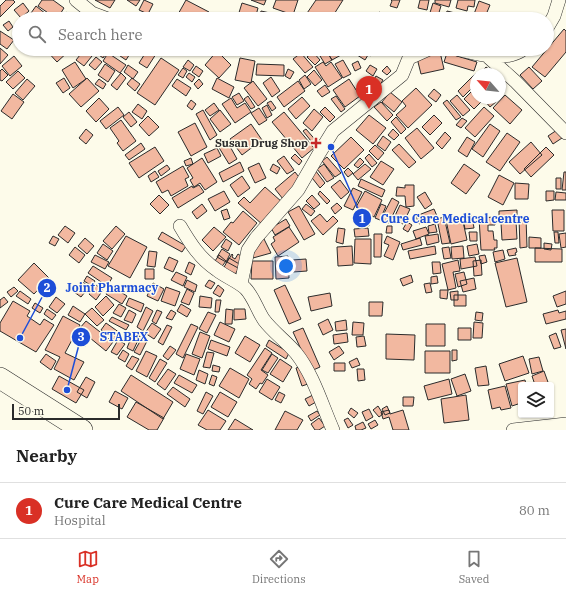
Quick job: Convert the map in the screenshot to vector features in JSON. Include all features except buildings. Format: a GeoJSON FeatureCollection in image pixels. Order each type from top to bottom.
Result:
{"type":"FeatureCollection","features":[{"type":"Feature","properties":{"kind":"main road"},"geometry":{"type":"LineString","coordinates":[[0,378],[82,430]]}},
{"type":"Feature","properties":{"kind":"street"},"geometry":{"type":"LineString","coordinates":[[76,0],[91,12]]}},
{"type":"Feature","properties":{"kind":"street"},"geometry":{"type":"LineString","coordinates":[[554,16],[558,0]]}},
{"type":"Feature","properties":{"kind":"street"},"geometry":{"type":"LineString","coordinates":[[241,284],[248,250],[256,238],[298,190],[333,131],[402,75],[409,58],[413,56]]}},
{"type":"Feature","properties":{"kind":"street"},"geometry":{"type":"LineString","coordinates":[[486,56],[508,56]]}},
{"type":"Feature","properties":{"kind":"street"},"geometry":{"type":"LineString","coordinates":[[486,56],[516,82],[566,133]]}},
{"type":"Feature","properties":{"kind":"street"},"geometry":{"type":"LineString","coordinates":[[180,226],[193,248],[204,261],[216,270],[241,284],[252,296],[264,320],[296,353],[305,367],[333,430]]}},
{"type":"Feature","properties":{"kind":"street"},"geometry":{"type":"LineString","coordinates":[[512,430],[566,424]]}},
{"type":"Feature","properties":{"kind":"place","name":"Cure Care Medical Centre"},"geometry":{"type":"Point","coordinates":[369,109]}},
{"type":"Feature","properties":{"kind":"place","name":"Susan Drug Shop"},"geometry":{"type":"Point","coordinates":[316,143]}},
{"type":"Feature","properties":{"kind":"place","name":"Cure Care Medical centre"},"geometry":{"type":"Point","coordinates":[331,147]}},
{"type":"Feature","properties":{"kind":"place","name":"Joint Pharmacy"},"geometry":{"type":"Point","coordinates":[20,338]}},
{"type":"Feature","properties":{"kind":"place","name":"STABEX"},"geometry":{"type":"Point","coordinates":[67,390]}}]}
